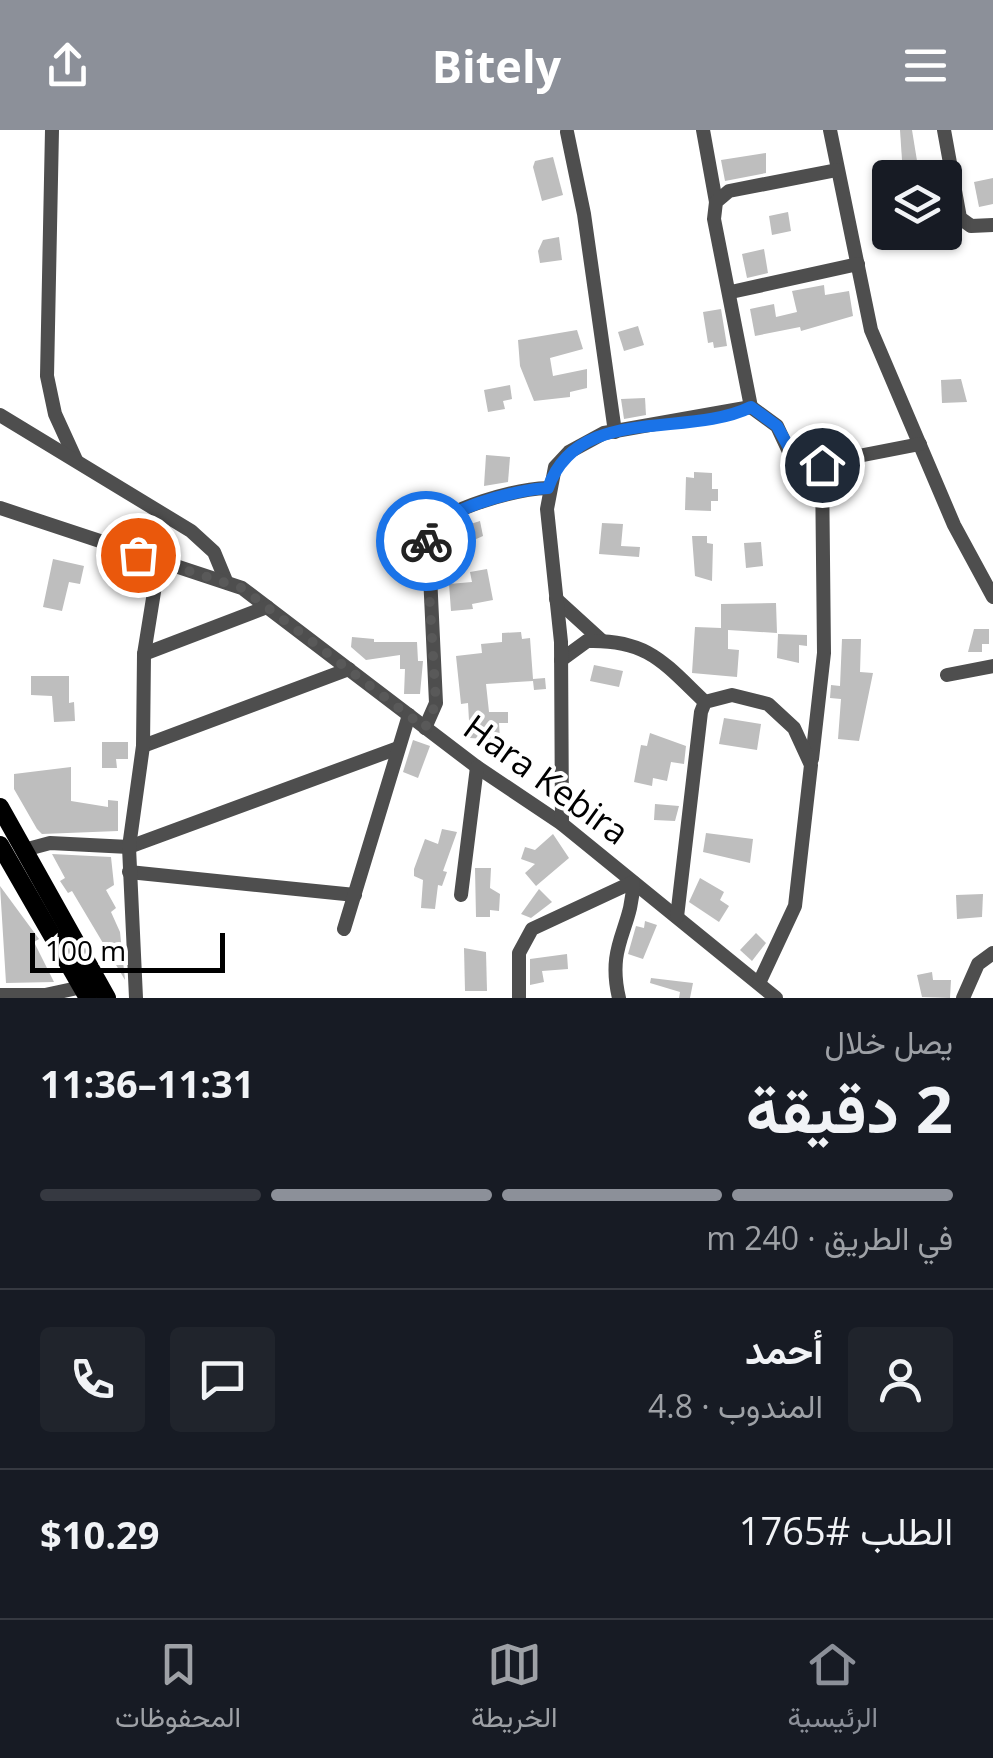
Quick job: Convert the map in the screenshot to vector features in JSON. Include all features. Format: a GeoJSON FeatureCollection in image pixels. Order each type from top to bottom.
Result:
{"type":"FeatureCollection","features":[{"type":"Feature","properties":{"kind":"main road"},"geometry":{"type":"LineString","coordinates":[[0,806],[106,998]]}},
{"type":"Feature","properties":{"kind":"main road"},"geometry":{"type":"LineString","coordinates":[[0,845],[8,876],[85,992]]}},
{"type":"Feature","properties":{"kind":"street"},"geometry":{"type":"LineString","coordinates":[[52,130],[47,376],[54,414],[76,460]]}},
{"type":"Feature","properties":{"kind":"street"},"geometry":{"type":"LineString","coordinates":[[702,130],[716,202],[714,219],[751,407],[777,426],[798,464],[822,465],[920,444]]}},
{"type":"Feature","properties":{"kind":"street"},"geometry":{"type":"LineString","coordinates":[[830,130],[871,330],[954,525],[993,597]]}},
{"type":"Feature","properties":{"kind":"street"},"geometry":{"type":"LineString","coordinates":[[944,130],[960,218],[970,226],[993,225]]}},
{"type":"Feature","properties":{"kind":"street"},"geometry":{"type":"LineString","coordinates":[[568,132],[584,214],[615,432]]}},
{"type":"Feature","properties":{"kind":"street"},"geometry":{"type":"LineString","coordinates":[[716,202],[729,191],[837,170]]}},
{"type":"Feature","properties":{"kind":"street"},"geometry":{"type":"LineString","coordinates":[[731,292],[858,264]]}},
{"type":"Feature","properties":{"kind":"street"},"geometry":{"type":"LineString","coordinates":[[562,824],[561,660],[548,488],[555,467],[569,452],[615,432],[751,407]]}},
{"type":"Feature","properties":{"kind":"street"},"geometry":{"type":"LineString","coordinates":[[0,415],[191,531],[214,552],[226,581]]}},
{"type":"Feature","properties":{"kind":"street"},"geometry":{"type":"LineString","coordinates":[[759,983],[795,906],[824,653],[822,465]]}},
{"type":"Feature","properties":{"kind":"street"},"geometry":{"type":"LineString","coordinates":[[425,728],[436,703],[428,532],[443,520],[490,499],[548,488]]}},
{"type":"Feature","properties":{"kind":"street","name":"Hara Kebira"},"geometry":{"type":"LineString","coordinates":[[0,508],[226,581],[267,607],[477,767],[562,824],[776,998]]}},
{"type":"Feature","properties":{"kind":"street"},"geometry":{"type":"LineString","coordinates":[[136,998],[129,847],[143,746],[144,654],[160,561]]}},
{"type":"Feature","properties":{"kind":"street"},"geometry":{"type":"LineString","coordinates":[[555,599],[601,640]]}},
{"type":"Feature","properties":{"kind":"street"},"geometry":{"type":"LineString","coordinates":[[144,654],[267,607]]}},
{"type":"Feature","properties":{"kind":"street"},"geometry":{"type":"LineString","coordinates":[[561,660],[578,644],[601,640],[654,652],[705,702]]}},
{"type":"Feature","properties":{"kind":"street"},"geometry":{"type":"LineString","coordinates":[[947,674],[993,666]]}},
{"type":"Feature","properties":{"kind":"street"},"geometry":{"type":"LineString","coordinates":[[143,746],[349,669]]}},
{"type":"Feature","properties":{"kind":"street"},"geometry":{"type":"LineString","coordinates":[[705,702],[732,695],[768,704],[794,728],[811,765]]}},
{"type":"Feature","properties":{"kind":"street"},"geometry":{"type":"LineString","coordinates":[[677,918],[705,702]]}},
{"type":"Feature","properties":{"kind":"street"},"geometry":{"type":"LineString","coordinates":[[344,929],[408,715]]}},
{"type":"Feature","properties":{"kind":"street"},"geometry":{"type":"LineString","coordinates":[[24,850],[50,843],[129,847],[398,748]]}},
{"type":"Feature","properties":{"kind":"street"},"geometry":{"type":"LineString","coordinates":[[460,895],[477,767]]}},
{"type":"Feature","properties":{"kind":"street"},"geometry":{"type":"LineString","coordinates":[[129,872],[355,895]]}},
{"type":"Feature","properties":{"kind":"street"},"geometry":{"type":"LineString","coordinates":[[519,998],[518,954],[532,929],[633,882],[633,902],[614,955],[619,998]]}},
{"type":"Feature","properties":{"kind":"street"},"geometry":{"type":"LineString","coordinates":[[963,998],[978,964],[993,953]]}},
{"type":"Feature","properties":{"kind":"street"},"geometry":{"type":"LineString","coordinates":[[0,995],[85,992]]}},
{"type":"Feature","properties":{"kind":"building"},"geometry":{"type":"Polygon","coordinates":[[[900,130],[912,130],[917,160],[902,160],[900,130]]]}},
{"type":"Feature","properties":{"kind":"building"},"geometry":{"type":"Polygon","coordinates":[[[766,153],[766,173],[725,181],[721,160],[766,153]]]}},
{"type":"Feature","properties":{"kind":"building"},"geometry":{"type":"Polygon","coordinates":[[[553,157],[563,195],[542,201],[533,167],[535,161],[553,157]]]}},
{"type":"Feature","properties":{"kind":"building"},"geometry":{"type":"Polygon","coordinates":[[[993,178],[993,204],[979,207],[974,182],[993,178]]]}},
{"type":"Feature","properties":{"kind":"building"},"geometry":{"type":"Polygon","coordinates":[[[788,212],[791,231],[772,235],[769,216],[788,212]]]}},
{"type":"Feature","properties":{"kind":"building"},"geometry":{"type":"Polygon","coordinates":[[[559,237],[562,260],[540,263],[538,251],[543,240],[559,237]]]}},
{"type":"Feature","properties":{"kind":"building"},"geometry":{"type":"Polygon","coordinates":[[[764,249],[768,273],[747,278],[742,254],[764,249]]]}},
{"type":"Feature","properties":{"kind":"building"},"geometry":{"type":"Polygon","coordinates":[[[824,285],[825,295],[849,291],[853,316],[801,331],[800,327],[755,336],[750,309],[774,304],[776,317],[797,312],[792,291],[824,285]]]}},
{"type":"Feature","properties":{"kind":"building"},"geometry":{"type":"Polygon","coordinates":[[[721,309],[727,346],[714,348],[713,342],[708,343],[703,312],[721,309]]]}},
{"type":"Feature","properties":{"kind":"building"},"geometry":{"type":"Polygon","coordinates":[[[638,326],[644,345],[624,351],[618,332],[638,326]]]}},
{"type":"Feature","properties":{"kind":"building"},"geometry":{"type":"Polygon","coordinates":[[[577,330],[583,349],[550,358],[553,376],[587,369],[587,388],[570,392],[570,397],[534,401],[520,366],[518,340],[577,330]]]}},
{"type":"Feature","properties":{"kind":"building"},"geometry":{"type":"Polygon","coordinates":[[[961,379],[967,402],[942,403],[941,380],[961,379]]]}},
{"type":"Feature","properties":{"kind":"building"},"geometry":{"type":"Polygon","coordinates":[[[510,385],[512,399],[503,401],[505,409],[488,412],[484,390],[510,385]]]}},
{"type":"Feature","properties":{"kind":"building"},"geometry":{"type":"Polygon","coordinates":[[[645,398],[646,415],[624,419],[621,399],[645,398]]]}},
{"type":"Feature","properties":{"kind":"building"},"geometry":{"type":"Polygon","coordinates":[[[486,455],[510,457],[508,482],[484,486],[486,455]]]}},
{"type":"Feature","properties":{"kind":"building"},"geometry":{"type":"Polygon","coordinates":[[[694,472],[712,473],[712,489],[718,489],[718,501],[711,501],[711,511],[685,510],[686,477],[694,478],[694,472]]]}},
{"type":"Feature","properties":{"kind":"building"},"geometry":{"type":"Polygon","coordinates":[[[480,521],[483,536],[440,555],[442,533],[480,521]]]}},
{"type":"Feature","properties":{"kind":"building"},"geometry":{"type":"Polygon","coordinates":[[[602,523],[623,524],[621,546],[640,547],[639,557],[599,554],[602,523]]]}},
{"type":"Feature","properties":{"kind":"building"},"geometry":{"type":"Polygon","coordinates":[[[692,536],[707,536],[707,543],[713,544],[712,581],[695,576],[692,536]]]}},
{"type":"Feature","properties":{"kind":"building"},"geometry":{"type":"Polygon","coordinates":[[[761,542],[763,566],[746,568],[744,543],[761,542]]]}},
{"type":"Feature","properties":{"kind":"building"},"geometry":{"type":"Polygon","coordinates":[[[53,559],[84,566],[80,584],[69,582],[62,611],[43,607],[53,559]]]}},
{"type":"Feature","properties":{"kind":"building"},"geometry":{"type":"Polygon","coordinates":[[[487,569],[493,600],[472,604],[473,609],[451,611],[449,584],[472,582],[470,572],[487,569]]]}},
{"type":"Feature","properties":{"kind":"building"},"geometry":{"type":"Polygon","coordinates":[[[776,603],[777,633],[728,630],[728,649],[739,650],[737,677],[692,673],[695,627],[721,628],[721,604],[776,603]]]}},
{"type":"Feature","properties":{"kind":"building"},"geometry":{"type":"Polygon","coordinates":[[[974,629],[989,629],[989,644],[982,644],[982,652],[968,652],[974,629]]]}},
{"type":"Feature","properties":{"kind":"building"},"geometry":{"type":"Polygon","coordinates":[[[521,632],[522,639],[530,638],[533,679],[545,678],[546,689],[534,690],[533,681],[486,684],[489,712],[508,712],[508,723],[499,723],[500,740],[470,738],[468,703],[461,704],[456,656],[482,653],[481,644],[502,642],[502,633],[521,632]]]}},
{"type":"Feature","properties":{"kind":"building"},"geometry":{"type":"Polygon","coordinates":[[[778,634],[807,635],[807,646],[799,645],[799,663],[777,658],[778,634]]]}},
{"type":"Feature","properties":{"kind":"building"},"geometry":{"type":"Polygon","coordinates":[[[352,637],[374,642],[417,642],[418,661],[423,661],[420,694],[404,694],[405,669],[400,669],[400,655],[366,660],[351,647],[352,637]]]}},
{"type":"Feature","properties":{"kind":"building"},"geometry":{"type":"Polygon","coordinates":[[[842,639],[861,639],[860,672],[873,673],[859,741],[838,739],[841,699],[830,698],[831,685],[840,686],[842,639]]]}},
{"type":"Feature","properties":{"kind":"building"},"geometry":{"type":"Polygon","coordinates":[[[594,665],[623,671],[619,687],[590,681],[594,665]]]}},
{"type":"Feature","properties":{"kind":"building"},"geometry":{"type":"Polygon","coordinates":[[[31,676],[69,676],[69,703],[74,702],[75,721],[54,722],[52,696],[31,695],[31,676]]]}},
{"type":"Feature","properties":{"kind":"building"},"geometry":{"type":"Polygon","coordinates":[[[724,718],[761,724],[757,750],[719,744],[724,718]]]}},
{"type":"Feature","properties":{"kind":"building"},"geometry":{"type":"Polygon","coordinates":[[[650,733],[686,746],[684,764],[671,762],[667,781],[653,778],[652,786],[634,782],[641,745],[647,746],[650,733]]]}},
{"type":"Feature","properties":{"kind":"building"},"geometry":{"type":"Polygon","coordinates":[[[413,740],[430,746],[418,778],[403,772],[413,740]]]}},
{"type":"Feature","properties":{"kind":"building"},"geometry":{"type":"Polygon","coordinates":[[[102,742],[128,742],[128,759],[116,759],[117,768],[102,768],[102,742]]]}},
{"type":"Feature","properties":{"kind":"building"},"geometry":{"type":"Polygon","coordinates":[[[71,767],[71,801],[108,807],[108,800],[118,801],[118,831],[42,834],[37,829],[14,789],[14,774],[71,767]]]}},
{"type":"Feature","properties":{"kind":"building"},"geometry":{"type":"Polygon","coordinates":[[[655,804],[679,806],[675,821],[654,820],[655,804]]]}},
{"type":"Feature","properties":{"kind":"building"},"geometry":{"type":"Polygon","coordinates":[[[442,829],[457,832],[443,871],[447,872],[442,886],[438,885],[435,909],[421,908],[423,880],[414,876],[414,869],[425,839],[438,844],[442,829]]]}},
{"type":"Feature","properties":{"kind":"building"},"geometry":{"type":"Polygon","coordinates":[[[706,833],[753,839],[750,863],[703,852],[706,833]]]}},
{"type":"Feature","properties":{"kind":"building"},"geometry":{"type":"Polygon","coordinates":[[[553,834],[569,858],[536,886],[525,873],[535,864],[521,859],[525,847],[535,850],[553,834]]]}},
{"type":"Feature","properties":{"kind":"building"},"geometry":{"type":"Polygon","coordinates":[[[52,854],[111,857],[114,885],[106,890],[116,908],[111,912],[120,932],[125,980],[72,891],[68,893],[60,881],[65,878],[52,854]]]}},
{"type":"Feature","properties":{"kind":"building"},"geometry":{"type":"Polygon","coordinates":[[[475,868],[491,868],[490,888],[500,894],[499,911],[490,910],[490,917],[476,917],[475,868]]]}},
{"type":"Feature","properties":{"kind":"building"},"geometry":{"type":"Polygon","coordinates":[[[700,878],[724,892],[720,900],[729,906],[719,922],[689,902],[700,878]]]}},
{"type":"Feature","properties":{"kind":"building"},"geometry":{"type":"Polygon","coordinates":[[[0,886],[39,939],[34,942],[54,982],[6,983],[0,886]]]}},
{"type":"Feature","properties":{"kind":"building"},"geometry":{"type":"Polygon","coordinates":[[[539,889],[552,902],[531,918],[521,914],[539,889]]]}},
{"type":"Feature","properties":{"kind":"building"},"geometry":{"type":"Polygon","coordinates":[[[983,894],[982,917],[957,919],[956,895],[983,894]]]}},
{"type":"Feature","properties":{"kind":"building"},"geometry":{"type":"Polygon","coordinates":[[[645,921],[657,925],[643,959],[628,954],[636,926],[644,928],[645,921]]]}},
{"type":"Feature","properties":{"kind":"building"},"geometry":{"type":"Polygon","coordinates":[[[756,933],[766,943],[752,961],[740,950],[756,933]]]}},
{"type":"Feature","properties":{"kind":"building"},"geometry":{"type":"Polygon","coordinates":[[[464,948],[486,952],[487,991],[465,991],[464,948]]]}},
{"type":"Feature","properties":{"kind":"building"},"geometry":{"type":"Polygon","coordinates":[[[567,954],[568,969],[542,971],[544,982],[530,985],[530,959],[567,954]]]}},
{"type":"Feature","properties":{"kind":"building"},"geometry":{"type":"Polygon","coordinates":[[[932,972],[933,980],[951,980],[950,998],[922,997],[917,975],[932,972]]]}},
{"type":"Feature","properties":{"kind":"building"},"geometry":{"type":"Polygon","coordinates":[[[651,978],[693,983],[690,998],[679,998],[680,992],[650,983],[651,978]]]}},
{"type":"Feature","properties":{"kind":"way so far"},"geometry":{"type":"LineString","coordinates":[[138,555],[242,588],[425,728],[436,703],[426,541]]}},
{"type":"Feature","properties":{"kind":"route"},"geometry":{"type":"LineString","coordinates":[[426,541],[434,525],[490,499],[548,488],[555,467],[569,452],[604,434],[751,407],[777,426],[798,464],[822,465]]}}]}
